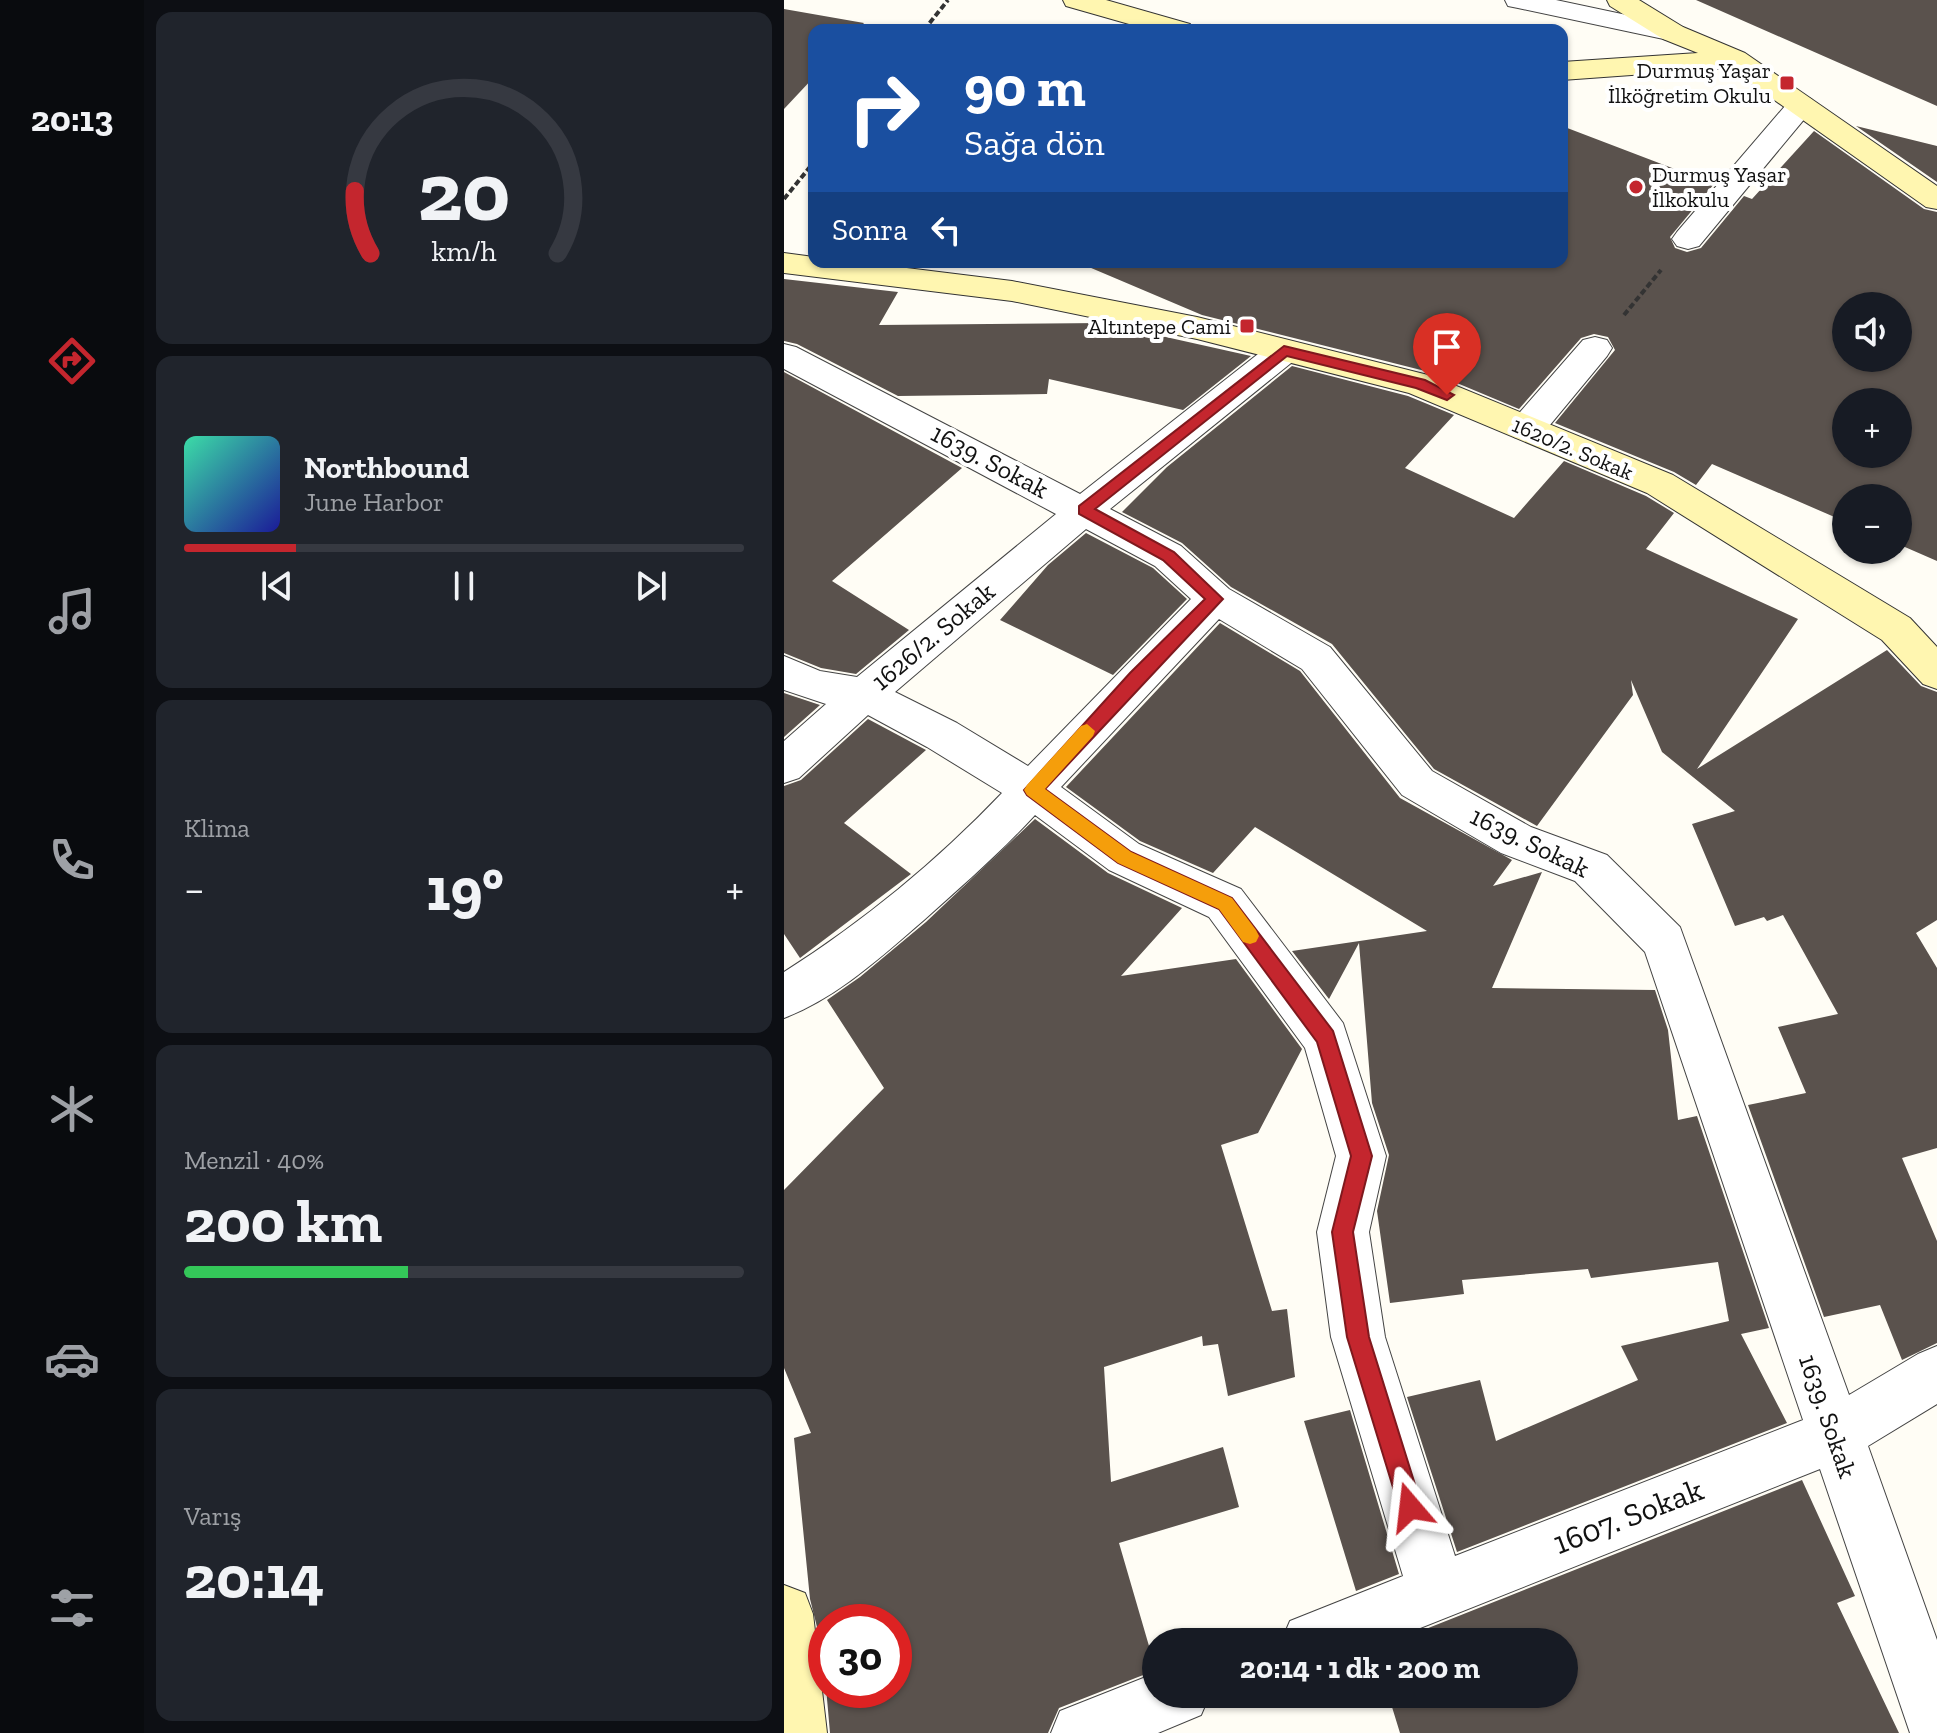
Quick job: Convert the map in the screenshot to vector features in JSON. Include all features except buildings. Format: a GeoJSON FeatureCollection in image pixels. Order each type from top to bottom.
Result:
{"type":"FeatureCollection","features":[{"type":"Feature","properties":{"kind":"main road"},"geometry":{"type":"LineString","coordinates":[[1076,0],[1159,24]]}},
{"type":"Feature","properties":{"kind":"main road"},"geometry":{"type":"LineString","coordinates":[[1620,0],[1673,33],[1735,59],[1937,200]]}},
{"type":"Feature","properties":{"kind":"main road"},"geometry":{"type":"LineString","coordinates":[[1568,71],[1735,59]]}},
{"type":"Feature","properties":{"kind":"main road","name":"1620/2. Sokak"},"geometry":{"type":"LineString","coordinates":[[784,263],[808,266]]}},
{"type":"Feature","properties":{"kind":"main road","name":"1620/2. Sokak"},"geometry":{"type":"LineString","coordinates":[[825,268],[1012,291],[1197,328],[1420,384],[1660,484],[1896,629],[1937,673]]}},
{"type":"Feature","properties":{"kind":"main road"},"geometry":{"type":"LineString","coordinates":[[784,1614],[796,1733]]}},
{"type":"Feature","properties":{"kind":"street"},"geometry":{"type":"LineString","coordinates":[[1518,0],[1673,33]]}},
{"type":"Feature","properties":{"kind":"street"},"geometry":{"type":"LineString","coordinates":[[1688,239],[1801,105]]}},
{"type":"Feature","properties":{"kind":"street"},"geometry":{"type":"LineString","coordinates":[[1527,428],[1595,348]]}},
{"type":"Feature","properties":{"kind":"street","name":"1626/2. Sokak"},"geometry":{"type":"LineString","coordinates":[[784,766],[863,694],[1084,510],[1284,351]]}},
{"type":"Feature","properties":{"kind":"street","name":"1639. Sokak"},"geometry":{"type":"LineString","coordinates":[[784,355],[1168,556],[1215,599],[1316,658],[1417,783],[1516,840],[1591,868],[1664,941],[1937,1725]]}},
{"type":"Feature","properties":{"kind":"street"},"geometry":{"type":"LineString","coordinates":[[784,997],[853,953],[984,841],[1136,678],[1215,599]]}},
{"type":"Feature","properties":{"kind":"street"},"geometry":{"type":"LineString","coordinates":[[784,672],[813,686],[863,694],[942,735],[1033,790],[1124,857],[1225,903],[1326,1038],[1361,1156],[1343,1232],[1358,1337],[1437,1592]]}},
{"type":"Feature","properties":{"kind":"street","name":"1607. Sokak"},"geometry":{"type":"LineString","coordinates":[[1346,1628],[1835,1435],[1937,1373]]}},
{"type":"Feature","properties":{"kind":"street"},"geometry":{"type":"LineString","coordinates":[[1082,1733],[1145,1708]]}},
{"type":"Feature","properties":{"kind":"path"},"geometry":{"type":"LineString","coordinates":[[929,24],[948,0]]}},
{"type":"Feature","properties":{"kind":"path"},"geometry":{"type":"LineString","coordinates":[[784,199],[808,169]]}},
{"type":"Feature","properties":{"kind":"path"},"geometry":{"type":"LineString","coordinates":[[1595,348],[1688,239]]}},
{"type":"Feature","properties":{"kind":"slow traffic"},"geometry":{"type":"LineString","coordinates":[[1087,731],[1033,790],[1124,857],[1225,903],[1250,936]]}},
{"type":"Feature","properties":{"kind":"place","name":"Durmuş Yaşar İlköğretim Okulu"},"geometry":{"type":"Point","coordinates":[1787,83]}},
{"type":"Feature","properties":{"kind":"place","name":"Durmuş Yaşar İlkokulu"},"geometry":{"type":"Point","coordinates":[1636,187]}},
{"type":"Feature","properties":{"kind":"place","name":"Altıntepe Cami"},"geometry":{"type":"Point","coordinates":[1247,326]}},
{"type":"Feature","properties":{"kind":"route"},"geometry":{"type":"LineString","coordinates":[[1410,1507],[1358,1337],[1343,1232],[1361,1156],[1326,1038],[1225,903],[1124,857],[1033,790],[1136,678],[1215,599],[1168,556],[1084,510],[1284,351],[1420,384],[1447,395]]}}]}
